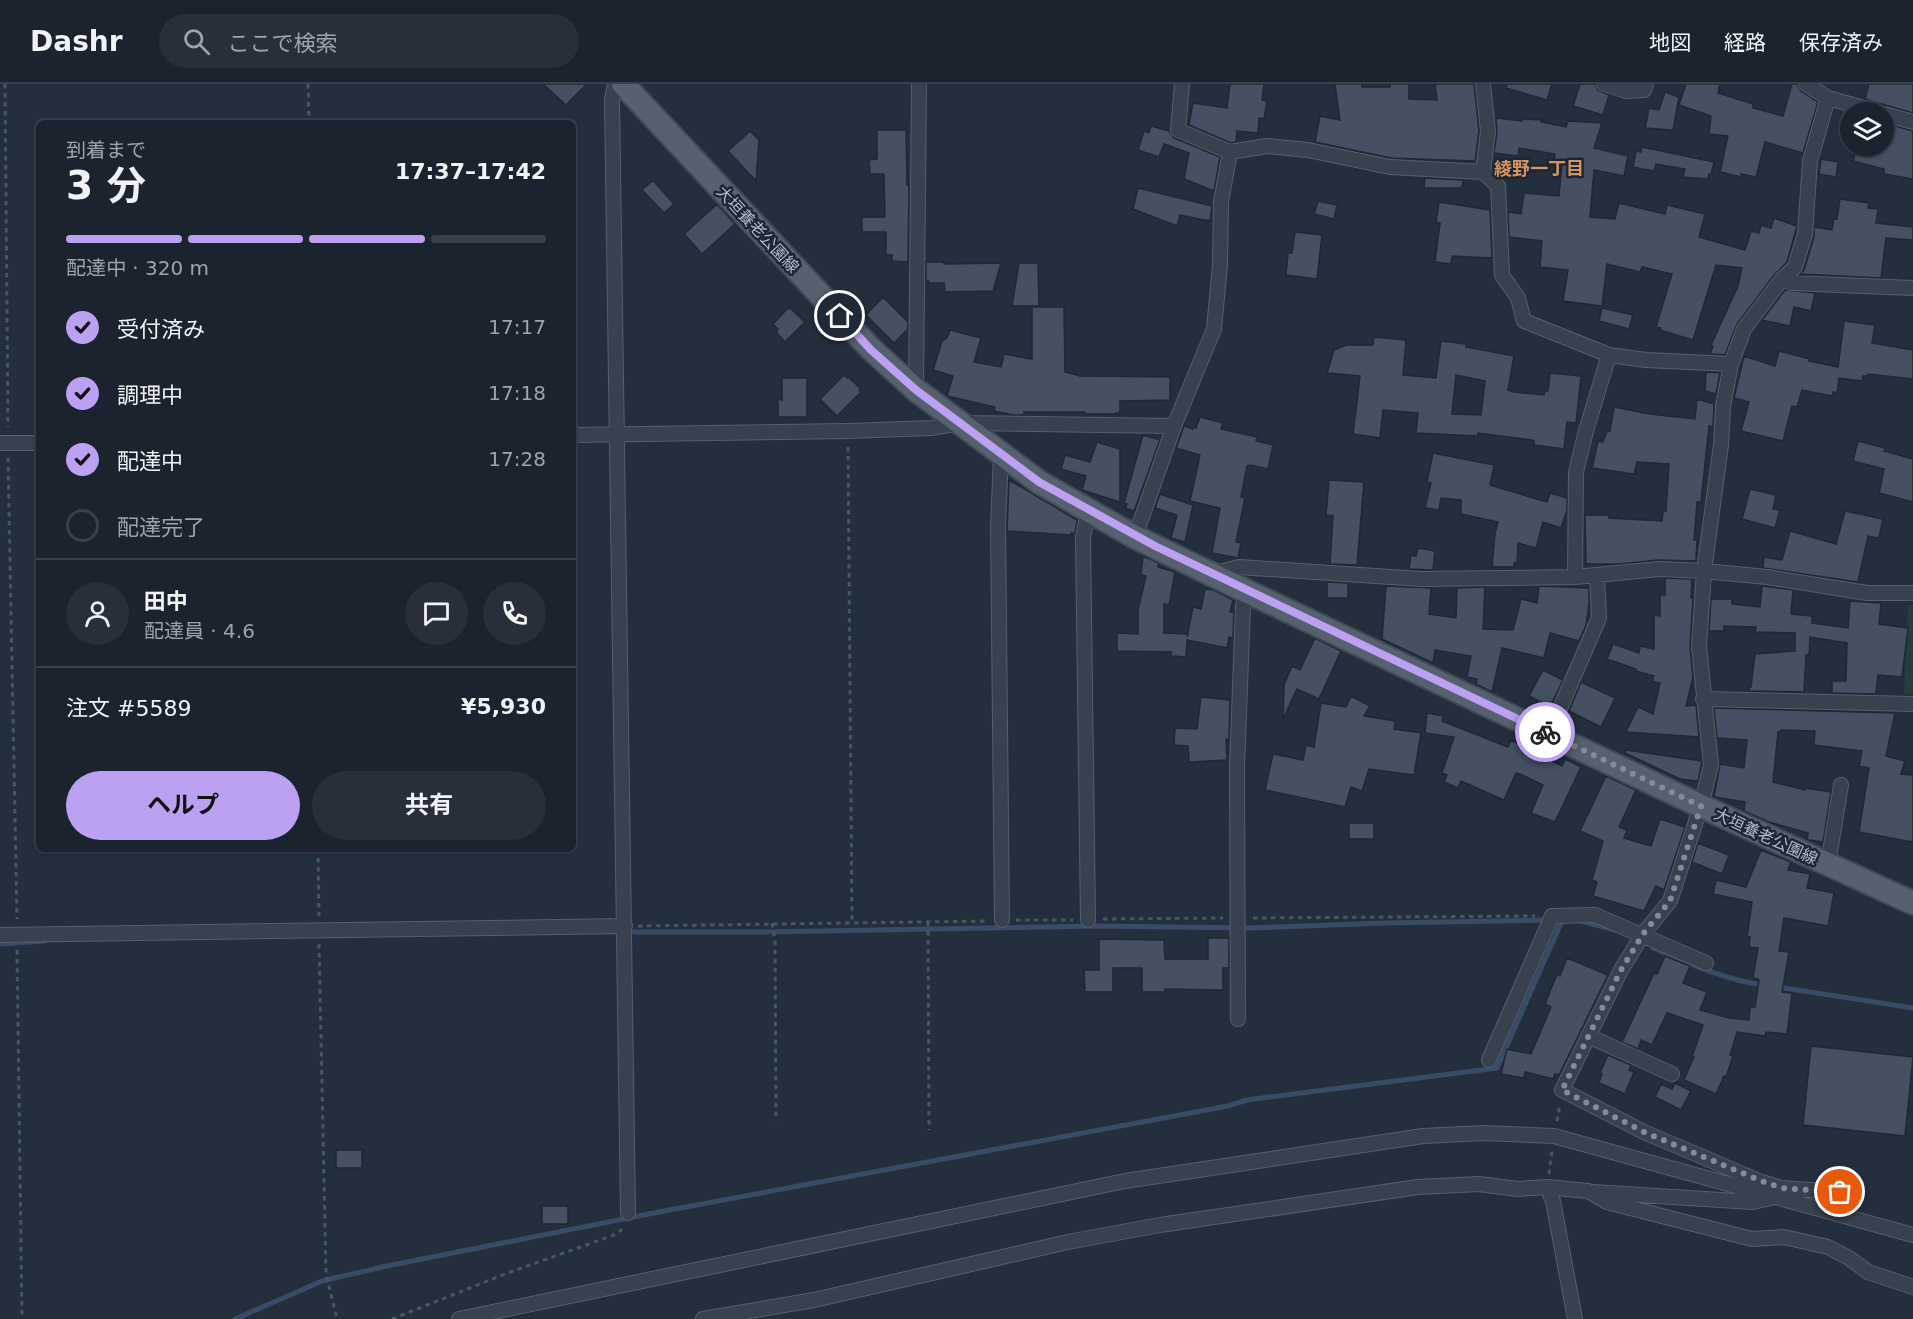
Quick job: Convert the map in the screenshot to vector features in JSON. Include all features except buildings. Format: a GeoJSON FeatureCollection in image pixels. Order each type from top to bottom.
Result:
{"type":"FeatureCollection","features":[{"type":"Feature","properties":{"kind":"main road","name":"大垣養老公園線"},"geometry":{"type":"LineString","coordinates":[[623,84],[871,350],[916,390],[1039,482],[1136,537],[1246,591],[1701,806],[1913,903]]}},
{"type":"Feature","properties":{"kind":"street"},"geometry":{"type":"LineString","coordinates":[[615,84],[612,100],[628,1213]]}},
{"type":"Feature","properties":{"kind":"street"},"geometry":{"type":"LineString","coordinates":[[916,390],[919,84]]}},
{"type":"Feature","properties":{"kind":"street"},"geometry":{"type":"LineString","coordinates":[[1182,84],[1178,130],[1230,152],[1267,147],[1308,150],[1390,167],[1483,172],[1498,186],[1502,274],[1518,298],[1524,321],[1609,355],[1646,360],[1731,364]]}},
{"type":"Feature","properties":{"kind":"street"},"geometry":{"type":"LineString","coordinates":[[1483,84],[1488,131],[1483,172]]}},
{"type":"Feature","properties":{"kind":"street"},"geometry":{"type":"LineString","coordinates":[[1604,84],[1626,91],[1644,90],[1646,84]]}},
{"type":"Feature","properties":{"kind":"street"},"geometry":{"type":"LineString","coordinates":[[1810,85],[1828,98],[1842,102]]}},
{"type":"Feature","properties":{"kind":"street"},"geometry":{"type":"LineString","coordinates":[[1778,1193],[1644,1132],[1562,1090],[1621,970],[1643,934],[1670,901],[1701,806],[1711,765],[1699,646],[1704,571],[1721,445],[1723,406],[1731,364],[1744,329],[1782,279],[1795,267],[1805,234],[1810,161],[1828,98]]}},
{"type":"Feature","properties":{"kind":"street"},"geometry":{"type":"LineString","coordinates":[[1894,117],[1913,122]]}},
{"type":"Feature","properties":{"kind":"street"},"geometry":{"type":"LineString","coordinates":[[1136,537],[1174,426],[1214,329],[1220,265],[1221,201],[1230,152]]}},
{"type":"Feature","properties":{"kind":"street"},"geometry":{"type":"LineString","coordinates":[[1782,279],[1791,283],[1913,288]]}},
{"type":"Feature","properties":{"kind":"street"},"geometry":{"type":"LineString","coordinates":[[1575,577],[1576,472],[1609,355]]}},
{"type":"Feature","properties":{"kind":"street"},"geometry":{"type":"LineString","coordinates":[[576,435],[848,431],[932,428],[960,423],[1174,426]]}},
{"type":"Feature","properties":{"kind":"street"},"geometry":{"type":"LineString","coordinates":[[4,443],[36,443]]}},
{"type":"Feature","properties":{"kind":"street"},"geometry":{"type":"LineString","coordinates":[[1002,454],[998,527],[1002,920]]}},
{"type":"Feature","properties":{"kind":"street"},"geometry":{"type":"LineString","coordinates":[[1088,510],[1083,538],[1088,920]]}},
{"type":"Feature","properties":{"kind":"street"},"geometry":{"type":"LineString","coordinates":[[1212,574],[1239,567],[1421,579],[1575,577],[1659,569],[1767,577],[1867,593],[1913,593]]}},
{"type":"Feature","properties":{"kind":"street"},"geometry":{"type":"LineString","coordinates":[[1549,734],[1599,618],[1597,576]]}},
{"type":"Feature","properties":{"kind":"street"},"geometry":{"type":"LineString","coordinates":[[1238,1019],[1237,766],[1243,607],[1246,591]]}},
{"type":"Feature","properties":{"kind":"street"},"geometry":{"type":"LineString","coordinates":[[1703,699],[1913,704]]}},
{"type":"Feature","properties":{"kind":"street"},"geometry":{"type":"LineString","coordinates":[[1828,864],[1841,785]]}},
{"type":"Feature","properties":{"kind":"street"},"geometry":{"type":"LineString","coordinates":[[1489,1060],[1552,916],[1595,915],[1706,963]]}},
{"type":"Feature","properties":{"kind":"street"},"geometry":{"type":"LineString","coordinates":[[0,935],[625,926]]}},
{"type":"Feature","properties":{"kind":"street"},"geometry":{"type":"LineString","coordinates":[[1588,1036],[1672,1074]]}},
{"type":"Feature","properties":{"kind":"street"},"geometry":{"type":"LineString","coordinates":[[459,1319],[1125,1181],[1423,1136],[1483,1133],[1554,1136],[1778,1193],[1913,1235]]}},
{"type":"Feature","properties":{"kind":"street"},"geometry":{"type":"LineString","coordinates":[[703,1319],[814,1300],[1068,1242],[1418,1187],[1479,1184],[1518,1189],[1547,1187],[1752,1202],[1778,1193],[1840,1192]]}},
{"type":"Feature","properties":{"kind":"street"},"geometry":{"type":"LineString","coordinates":[[1547,1187],[1552,1201],[1575,1319]]}},
{"type":"Feature","properties":{"kind":"street"},"geometry":{"type":"LineString","coordinates":[[1588,1191],[1607,1202],[1752,1239],[1784,1237],[1828,1247],[1849,1258],[1868,1272],[1913,1287]]}},
{"type":"Feature","properties":{"kind":"path"},"geometry":{"type":"LineString","coordinates":[[5,84],[4,443],[17,934],[22,1319]]}},
{"type":"Feature","properties":{"kind":"path"},"geometry":{"type":"LineString","coordinates":[[308,84],[309,120]]}},
{"type":"Feature","properties":{"kind":"path"},"geometry":{"type":"LineString","coordinates":[[848,431],[852,922]]}},
{"type":"Feature","properties":{"kind":"path"},"geometry":{"type":"LineString","coordinates":[[318,852],[326,1275],[337,1319]]}},
{"type":"Feature","properties":{"kind":"path"},"geometry":{"type":"LineString","coordinates":[[625,926],[1002,920],[1552,916]]}},
{"type":"Feature","properties":{"kind":"path"},"geometry":{"type":"LineString","coordinates":[[928,921],[929,1130]]}},
{"type":"Feature","properties":{"kind":"path"},"geometry":{"type":"LineString","coordinates":[[772,924],[775,940],[776,1121]]}},
{"type":"Feature","properties":{"kind":"path"},"geometry":{"type":"LineString","coordinates":[[1547,1187],[1562,1090]]}},
{"type":"Feature","properties":{"kind":"path"},"geometry":{"type":"LineString","coordinates":[[392,1319],[505,1274],[614,1235],[625,1228],[628,1213]]}},
{"type":"Feature","properties":{"kind":"green space"},"geometry":{"type":"Polygon","coordinates":[[[1908,605],[1913,605],[1913,694],[1904,694],[1908,605]]]}},
{"type":"Feature","properties":{"kind":"waterway"},"geometry":{"type":"LineString","coordinates":[[625,932],[1098,926],[1250,928],[1548,920]]}},
{"type":"Feature","properties":{"kind":"waterway"},"geometry":{"type":"LineString","coordinates":[[235,1319],[322,1281],[387,1266],[659,1212],[1228,1106],[1247,1100],[1497,1068],[1562,921],[1565,921]]}},
{"type":"Feature","properties":{"kind":"waterway"},"geometry":{"type":"LineString","coordinates":[[1581,921],[1615,930]]}},
{"type":"Feature","properties":{"kind":"waterway"},"geometry":{"type":"LineString","coordinates":[[0,944],[45,941]]}},
{"type":"Feature","properties":{"kind":"waterway"},"geometry":{"type":"LineString","coordinates":[[1653,948],[1721,975],[1763,985]]}},
{"type":"Feature","properties":{"kind":"waterway"},"geometry":{"type":"LineString","coordinates":[[1778,987],[1913,1008]]}},
{"type":"Feature","properties":{"kind":"way so far"},"geometry":{"type":"LineString","coordinates":[[1545,732],[1701,806],[1670,901],[1643,934],[1621,970],[1562,1090],[1644,1132],[1759,1180],[1781,1188],[1840,1192]]}},
{"type":"Feature","properties":{"kind":"district","name":"綾野一丁目"},"geometry":{"type":"Point","coordinates":[1539,169]}},
{"type":"Feature","properties":{"kind":"route"},"geometry":{"type":"LineString","coordinates":[[840,316],[871,350],[916,390],[1039,482],[1136,537],[1545,732]]}}]}
